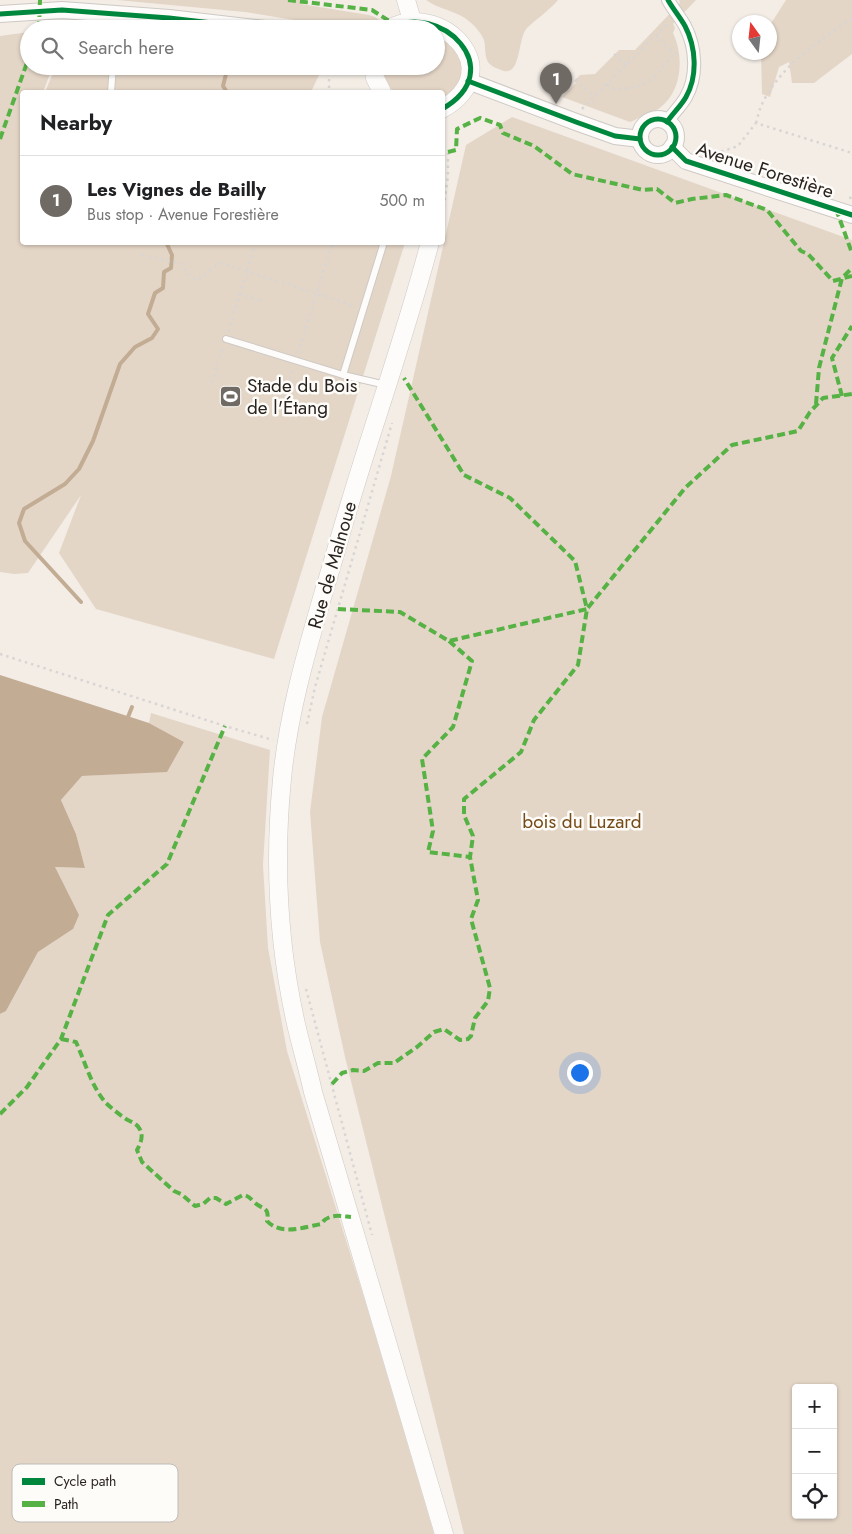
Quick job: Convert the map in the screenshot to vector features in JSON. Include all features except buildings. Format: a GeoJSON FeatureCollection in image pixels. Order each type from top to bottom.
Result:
{"type":"FeatureCollection","features":[{"type":"Feature","properties":{"kind":"main road"},"geometry":{"type":"LineString","coordinates":[[398,20],[408,8],[426,16],[442,20]]}},
{"type":"Feature","properties":{"kind":"main road"},"geometry":{"type":"LineString","coordinates":[[445,22],[453,26],[463,38],[469,51],[471,66],[468,81],[463,92],[445,107]]}},
{"type":"Feature","properties":{"kind":"main road"},"geometry":{"type":"LineString","coordinates":[[374,75],[381,90]]}},
{"type":"Feature","properties":{"kind":"main road","name":"Rue de Malnoue"},"geometry":{"type":"LineString","coordinates":[[429,245],[422,275],[350,502],[298,687],[282,778],[279,814],[279,895],[287,974],[296,1024],[308,1072],[444,1534]]}},
{"type":"Feature","properties":{"kind":"street"},"geometry":{"type":"LineString","coordinates":[[667,122],[691,86],[694,61],[690,37],[668,0]]}},
{"type":"Feature","properties":{"kind":"street"},"geometry":{"type":"LineString","coordinates":[[0,14],[62,10],[108,20]]}},
{"type":"Feature","properties":{"kind":"street"},"geometry":{"type":"LineString","coordinates":[[143,20],[169,18],[186,20]]}},
{"type":"Feature","properties":{"kind":"street"},"geometry":{"type":"LineString","coordinates":[[468,81],[616,136],[640,139]]}},
{"type":"Feature","properties":{"kind":"street"},"geometry":{"type":"LineString","coordinates":[[656,119],[667,122],[674,130],[676,136],[672,147],[662,154],[650,153],[645,149],[640,139],[642,128],[651,120],[656,119]]}},
{"type":"Feature","properties":{"kind":"street","name":"Avenue Forestière"},"geometry":{"type":"LineString","coordinates":[[672,147],[686,161],[704,168],[852,215]]}},
{"type":"Feature","properties":{"kind":"lane"},"geometry":{"type":"LineString","coordinates":[[111,90],[112,75]]}},
{"type":"Feature","properties":{"kind":"lane"},"geometry":{"type":"LineString","coordinates":[[344,375],[383,245]]}},
{"type":"Feature","properties":{"kind":"lane"},"geometry":{"type":"LineString","coordinates":[[226,338],[344,375],[388,385]]}},
{"type":"Feature","properties":{"kind":"path"},"geometry":{"type":"LineString","coordinates":[[704,168],[708,157],[738,146],[756,123],[762,104],[781,74],[801,55],[852,18]]}},
{"type":"Feature","properties":{"kind":"path"},"geometry":{"type":"LineString","coordinates":[[586,106],[656,35],[674,53],[680,53]]}},
{"type":"Feature","properties":{"kind":"path"},"geometry":{"type":"LineString","coordinates":[[607,84],[615,90],[630,88],[651,81],[674,53]]}},
{"type":"Feature","properties":{"kind":"path"},"geometry":{"type":"LineString","coordinates":[[614,54],[626,65]]}},
{"type":"Feature","properties":{"kind":"path"},"geometry":{"type":"LineString","coordinates":[[329,75],[329,90]]}},
{"type":"Feature","properties":{"kind":"path"},"geometry":{"type":"LineString","coordinates":[[576,79],[594,98]]}},
{"type":"Feature","properties":{"kind":"path"},"geometry":{"type":"LineString","coordinates":[[756,123],[852,153]]}},
{"type":"Feature","properties":{"kind":"path"},"geometry":{"type":"LineString","coordinates":[[445,152],[448,152],[445,206]]}},
{"type":"Feature","properties":{"kind":"path"},"geometry":{"type":"LineString","coordinates":[[212,383],[255,245]]}},
{"type":"Feature","properties":{"kind":"path"},"geometry":{"type":"LineString","coordinates":[[282,404],[331,245]]}},
{"type":"Feature","properties":{"kind":"path"},"geometry":{"type":"LineString","coordinates":[[142,255],[181,264],[190,276],[196,279],[202,278],[214,265],[219,263],[364,309]]}},
{"type":"Feature","properties":{"kind":"path"},"geometry":{"type":"LineString","coordinates":[[240,294],[261,301]]}},
{"type":"Feature","properties":{"kind":"path"},"geometry":{"type":"LineString","coordinates":[[307,724],[315,687],[377,480],[394,415]]}},
{"type":"Feature","properties":{"kind":"path"},"geometry":{"type":"LineString","coordinates":[[0,654],[287,744]]}},
{"type":"Feature","properties":{"kind":"path"},"geometry":{"type":"LineString","coordinates":[[303,981],[372,1235]]}},
{"type":"Feature","properties":{"kind":"green space"},"geometry":{"type":"Polygon","coordinates":[[[117,0],[302,0],[301,4],[369,15],[379,20],[294,20],[245,12],[117,0]]]}},
{"type":"Feature","properties":{"kind":"green space"},"geometry":{"type":"Polygon","coordinates":[[[426,0],[558,0],[527,28],[516,63],[513,69],[508,71],[496,68],[488,62],[484,40],[480,32],[472,24],[465,18],[426,0]]]}},
{"type":"Feature","properties":{"kind":"green space"},"geometry":{"type":"Polygon","coordinates":[[[679,0],[696,0],[673,24],[675,28],[673,33],[679,54],[679,76],[671,96],[664,104],[654,112],[630,122],[562,97],[576,83],[574,81],[580,75],[595,74],[619,50],[635,50],[680,3],[679,0]]]}},
{"type":"Feature","properties":{"kind":"green space"},"geometry":{"type":"Polygon","coordinates":[[[786,0],[852,0],[852,54],[814,83],[792,83],[789,62],[779,67],[770,97],[762,94],[761,60],[777,60],[776,15],[786,0]]]}},
{"type":"Feature","properties":{"kind":"green space"},"geometry":{"type":"Polygon","coordinates":[[[445,32],[454,34],[465,77],[445,101],[445,90],[392,90],[384,76],[445,75],[445,32]]]}},
{"type":"Feature","properties":{"kind":"green space","name":"Stade du Bois de l'Étang"},"geometry":{"type":"Polygon","coordinates":[[[20,33],[20,75],[50,75],[44,90],[20,90],[20,245],[404,245],[274,659],[96,609],[59,553],[81,495],[28,573],[0,572],[0,36],[20,33]]]}},
{"type":"Feature","properties":{"kind":"green space"},"geometry":{"type":"Polygon","coordinates":[[[52,75],[319,75],[312,90],[46,90],[52,75]]]}},
{"type":"Feature","properties":{"kind":"green space","name":"bois du Luzard"},"geometry":{"type":"Polygon","coordinates":[[[512,117],[852,240],[852,1534],[464,1534],[345,1057],[320,942],[310,812],[322,717],[391,476],[443,245],[445,245],[445,238],[466,145],[512,117]]]}},
{"type":"Feature","properties":{"kind":"green space"},"geometry":{"type":"Polygon","coordinates":[[[151,713],[270,750],[263,865],[268,948],[287,1051],[365,1301],[434,1534],[0,1534],[0,1014],[6,1011],[38,952],[73,929],[55,867],[85,868],[76,834],[61,800],[82,776],[167,771],[184,742],[149,723],[151,713]]]}},
{"type":"Feature","properties":{"kind":"shaded area"},"geometry":{"type":"Polygon","coordinates":[[[0,675],[149,723],[184,742],[167,772],[82,776],[61,800],[76,834],[85,868],[55,867],[79,915],[73,929],[38,952],[6,1011],[0,1014],[0,675]]]}},
{"type":"Feature","properties":{"kind":"waterway"},"geometry":{"type":"LineString","coordinates":[[226,75],[223,86],[226,90]]}},
{"type":"Feature","properties":{"kind":"waterway"},"geometry":{"type":"LineString","coordinates":[[81,602],[25,541],[19,523],[24,509],[65,484],[79,469],[93,441],[120,364],[135,347],[152,338],[158,329],[148,314],[155,293],[163,288],[164,272],[171,268],[172,255],[167,245]]}},
{"type":"Feature","properties":{"kind":"waterway"},"geometry":{"type":"LineString","coordinates":[[125,720],[132,707]]}},
{"type":"Feature","properties":{"kind":"marked path"},"geometry":{"type":"LineString","coordinates":[[39,20],[40,0]]}},
{"type":"Feature","properties":{"kind":"marked path"},"geometry":{"type":"LineString","coordinates":[[288,0],[372,10],[388,20]]}},
{"type":"Feature","properties":{"kind":"marked path"},"geometry":{"type":"LineString","coordinates":[[0,139],[23,75]]}},
{"type":"Feature","properties":{"kind":"marked path"},"geometry":{"type":"LineString","coordinates":[[448,152],[456,150],[457,129],[480,118],[500,125],[503,133],[534,146],[572,174],[643,190],[657,189],[675,203],[726,195],[767,210],[801,251],[808,254],[833,281],[852,276]]}},
{"type":"Feature","properties":{"kind":"marked path"},"geometry":{"type":"LineString","coordinates":[[836,209],[852,253]]}},
{"type":"Feature","properties":{"kind":"marked path"},"geometry":{"type":"LineString","coordinates":[[816,404],[819,368],[842,278],[852,268]]}},
{"type":"Feature","properties":{"kind":"marked path"},"geometry":{"type":"LineString","coordinates":[[842,396],[832,358],[852,326]]}},
{"type":"Feature","properties":{"kind":"marked path"},"geometry":{"type":"LineString","coordinates":[[338,609],[400,612],[449,641],[587,609],[575,561],[510,498],[464,475],[404,378]]}},
{"type":"Feature","properties":{"kind":"marked path"},"geometry":{"type":"LineString","coordinates":[[332,1084],[342,1073],[353,1070],[364,1071],[378,1063],[394,1063],[434,1032],[444,1029],[460,1040],[468,1039],[471,1036],[475,1018],[488,1001],[490,988],[471,919],[478,900],[470,857],[473,836],[464,815],[464,799],[521,752],[534,720],[578,665],[587,609],[685,488],[732,445],[798,431],[810,412],[823,398],[852,394]]}},
{"type":"Feature","properties":{"kind":"marked path"},"geometry":{"type":"LineString","coordinates":[[449,641],[472,661],[453,727],[422,759],[433,831],[428,852],[470,857]]}},
{"type":"Feature","properties":{"kind":"marked path"},"geometry":{"type":"LineString","coordinates":[[0,1114],[27,1087],[61,1039],[108,915],[167,864],[225,726]]}},
{"type":"Feature","properties":{"kind":"marked path"},"geometry":{"type":"LineString","coordinates":[[61,1039],[76,1042],[92,1081],[105,1102],[139,1128],[141,1139],[137,1150],[142,1162],[174,1191],[181,1194],[195,1206],[203,1204],[210,1198],[216,1198],[226,1204],[245,1195],[265,1209],[268,1216],[267,1221],[273,1226],[286,1229],[321,1224],[324,1220],[331,1217],[351,1217]]}},
{"type":"Feature","properties":{"kind":"cycle path"},"geometry":{"type":"LineString","coordinates":[[667,122],[690,89],[694,71],[693,52],[689,34],[668,0]]}},
{"type":"Feature","properties":{"kind":"cycle path"},"geometry":{"type":"LineString","coordinates":[[0,14],[62,10],[186,20]]}},
{"type":"Feature","properties":{"kind":"cycle path"},"geometry":{"type":"LineString","coordinates":[[445,31],[461,44],[469,59],[470,76],[462,93],[445,107]]}},
{"type":"Feature","properties":{"kind":"cycle path"},"geometry":{"type":"LineString","coordinates":[[468,81],[615,136],[640,139]]}},
{"type":"Feature","properties":{"kind":"cycle path"},"geometry":{"type":"LineString","coordinates":[[658,119],[670,125],[676,137],[670,149],[658,155],[646,149],[640,137],[646,125],[658,119]]}},
{"type":"Feature","properties":{"kind":"cycle path"},"geometry":{"type":"LineString","coordinates":[[672,147],[686,161],[852,215]]}},
{"type":"Feature","properties":{"kind":"place","name":"Les Vignes de Bailly"},"geometry":{"type":"Point","coordinates":[556,104]}},
{"type":"Feature","properties":{"kind":"place","name":"Stade du Bois de l'Étang"},"geometry":{"type":"Point","coordinates":[231,396]}}]}
